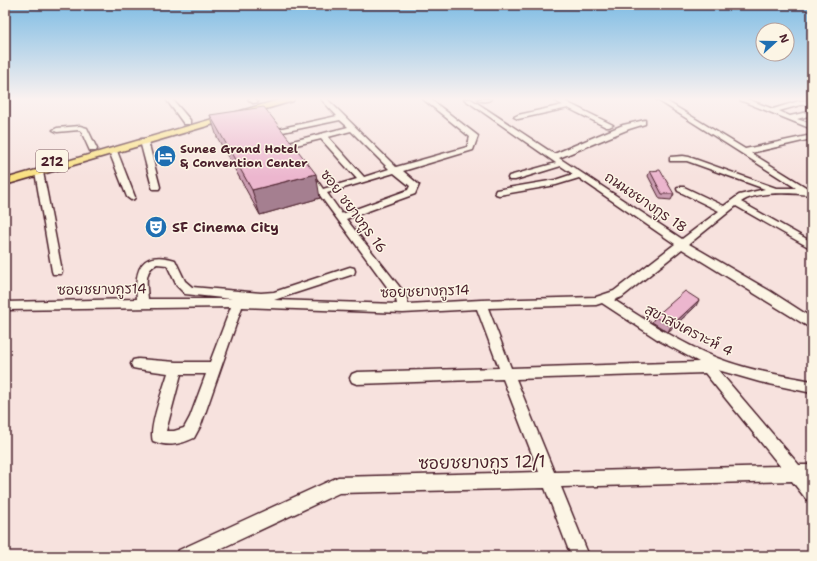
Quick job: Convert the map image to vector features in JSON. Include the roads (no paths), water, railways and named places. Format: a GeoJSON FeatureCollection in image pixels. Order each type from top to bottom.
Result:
{"type":"FeatureCollection","features":[{"type":"Feature","properties":{"kind":"main road","name":"212"},"geometry":{"type":"LineString","coordinates":[[5,174],[176,125]]}},
{"type":"Feature","properties":{"kind":"main road","name":"212"},"geometry":{"type":"LineString","coordinates":[[5,182],[113,151],[193,125]]}},
{"type":"Feature","properties":{"kind":"street"},"geometry":{"type":"LineString","coordinates":[[286,125],[275,127],[290,148],[323,136],[354,128]]}},
{"type":"Feature","properties":{"kind":"street"},"geometry":{"type":"LineString","coordinates":[[340,218],[412,192],[416,185],[401,173],[394,170],[351,125]]}},
{"type":"Feature","properties":{"kind":"street"},"geometry":{"type":"LineString","coordinates":[[322,192],[470,148],[474,136],[460,125]]}},
{"type":"Feature","properties":{"kind":"street","name":"ถนนชยางกูร 18"},"geometry":{"type":"LineString","coordinates":[[506,125],[682,244],[766,294],[812,324]]}},
{"type":"Feature","properties":{"kind":"street"},"geometry":{"type":"LineString","coordinates":[[554,157],[632,125]]}},
{"type":"Feature","properties":{"kind":"street"},"geometry":{"type":"LineString","coordinates":[[701,125],[810,192]]}},
{"type":"Feature","properties":{"kind":"street"},"geometry":{"type":"LineString","coordinates":[[57,130],[80,128],[84,130],[93,149]]}},
{"type":"Feature","properties":{"kind":"street"},"geometry":{"type":"LineString","coordinates":[[323,136],[362,180]]}},
{"type":"Feature","properties":{"kind":"street"},"geometry":{"type":"LineString","coordinates":[[744,152],[804,138]]}},
{"type":"Feature","properties":{"kind":"street"},"geometry":{"type":"LineString","coordinates":[[144,141],[156,187]]}},
{"type":"Feature","properties":{"kind":"street"},"geometry":{"type":"LineString","coordinates":[[113,151],[131,197]]}},
{"type":"Feature","properties":{"kind":"street"},"geometry":{"type":"LineString","coordinates":[[673,159],[689,159],[776,190]]}},
{"type":"Feature","properties":{"kind":"street"},"geometry":{"type":"LineString","coordinates":[[512,178],[563,164]]}},
{"type":"Feature","properties":{"kind":"street","name":"ซอย ชยางกูร 16"},"geometry":{"type":"LineString","coordinates":[[305,169],[340,218],[402,298],[403,309]]}},
{"type":"Feature","properties":{"kind":"street"},"geometry":{"type":"LineString","coordinates":[[40,172],[57,271]]}},
{"type":"Feature","properties":{"kind":"street"},"geometry":{"type":"LineString","coordinates":[[499,192],[556,182],[580,175]]}},
{"type":"Feature","properties":{"kind":"street"},"geometry":{"type":"LineString","coordinates":[[681,189],[725,210]]}},
{"type":"Feature","properties":{"kind":"street","name":"ซอยชยางกูร14"},"geometry":{"type":"LineString","coordinates":[[5,306],[143,303],[238,303],[403,309],[481,304],[596,301],[618,294],[742,197],[762,191],[776,190],[810,192]]}},
{"type":"Feature","properties":{"kind":"street"},"geometry":{"type":"LineString","coordinates":[[735,202],[812,246]]}},
{"type":"Feature","properties":{"kind":"street"},"geometry":{"type":"LineString","coordinates":[[143,303],[143,268],[146,264],[157,261],[170,263],[181,283],[189,291],[198,293],[261,297],[286,293],[350,271]]}},
{"type":"Feature","properties":{"kind":"street","name":"สุขาสงเคราะห์ 4"},"geometry":{"type":"LineString","coordinates":[[604,298],[646,327],[707,360],[760,377],[812,387]]}},
{"type":"Feature","properties":{"kind":"street"},"geometry":{"type":"LineString","coordinates":[[176,368],[158,430],[158,436],[165,439],[173,439],[189,433],[196,420],[238,303]]}},
{"type":"Feature","properties":{"kind":"street"},"geometry":{"type":"LineString","coordinates":[[481,304],[580,556]]}},
{"type":"Feature","properties":{"kind":"street"},"geometry":{"type":"LineString","coordinates":[[138,364],[176,368],[215,368]]}},
{"type":"Feature","properties":{"kind":"street"},"geometry":{"type":"LineString","coordinates":[[358,378],[708,367],[812,493]]}},
{"type":"Feature","properties":{"kind":"street","name":"ซอยชยางกูร 12/1"},"geometry":{"type":"LineString","coordinates":[[185,556],[338,485],[812,473]]}},
{"type":"Feature","properties":{"kind":"place","name":"Sunee Grand Hotel & Convention Center"},"geometry":{"type":"Point","coordinates":[165,156]}},
{"type":"Feature","properties":{"kind":"place","name":"SF Cinema City"},"geometry":{"type":"Point","coordinates":[156,227]}}]}
